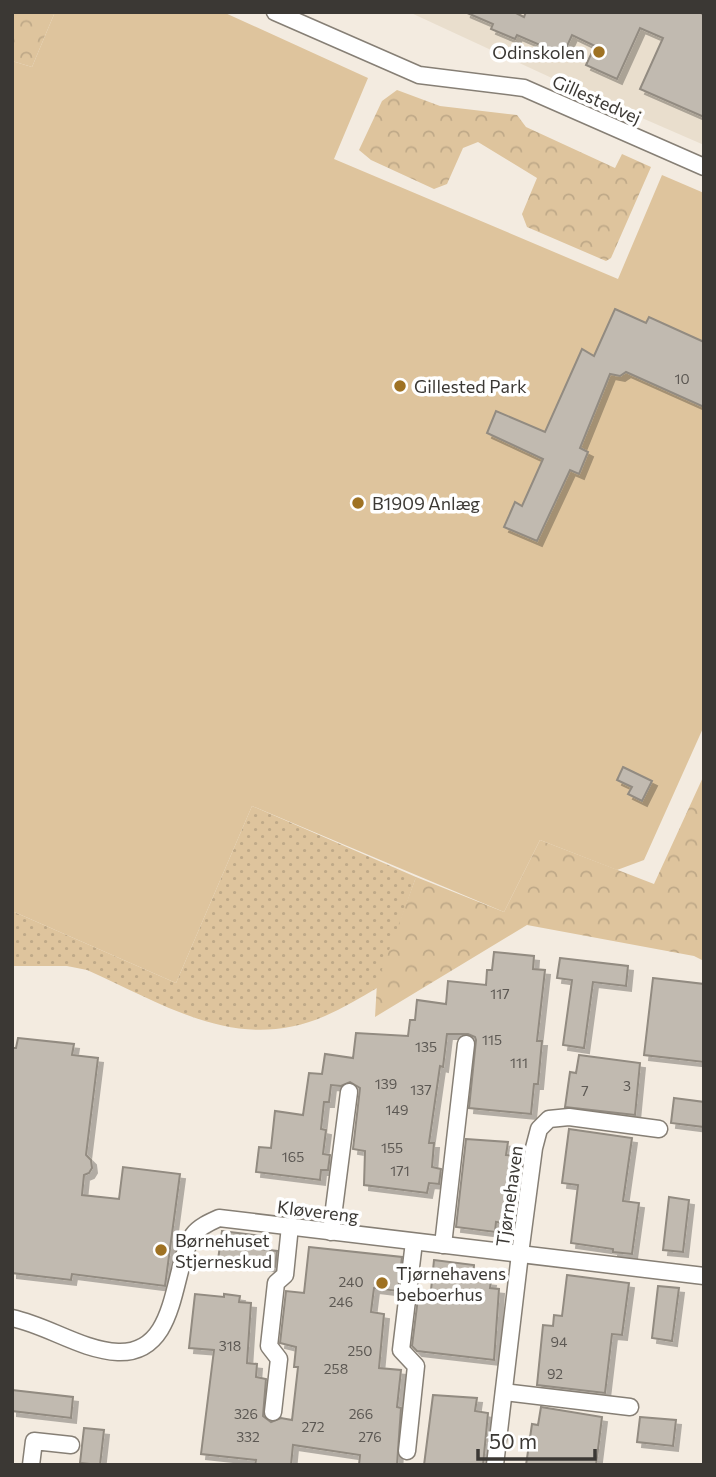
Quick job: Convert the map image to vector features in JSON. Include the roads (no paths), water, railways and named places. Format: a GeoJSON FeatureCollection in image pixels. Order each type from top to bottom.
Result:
{"type":"FeatureCollection","features":[{"type":"Feature","properties":{"kind":"street","name":"Gillestedvej"},"geometry":{"type":"LineString","coordinates":[[275,12],[419,75],[524,88],[704,167]]}},
{"type":"Feature","properties":{"kind":"street"},"geometry":{"type":"LineString","coordinates":[[443,1245],[466,1044]]}},
{"type":"Feature","properties":{"kind":"street"},"geometry":{"type":"LineString","coordinates":[[331,1232],[349,1093]]}},
{"type":"Feature","properties":{"kind":"street","name":"Tjørnehaven"},"geometry":{"type":"LineString","coordinates":[[495,1465],[538,1129],[549,1119],[569,1117],[659,1129]]}},
{"type":"Feature","properties":{"kind":"street","name":"Kløvereng"},"geometry":{"type":"LineString","coordinates":[[12,1318],[61,1334],[92,1349],[121,1352],[135,1350],[151,1339],[162,1326],[173,1302],[186,1249],[195,1233],[219,1218],[704,1276]]}},
{"type":"Feature","properties":{"kind":"street"},"geometry":{"type":"LineString","coordinates":[[273,1412],[279,1359],[269,1346],[276,1283],[285,1275],[290,1226]]}},
{"type":"Feature","properties":{"kind":"street"},"geometry":{"type":"LineString","coordinates":[[407,1451],[416,1366],[401,1350],[414,1242]]}},
{"type":"Feature","properties":{"kind":"street"},"geometry":{"type":"LineString","coordinates":[[504,1392],[631,1407]]}},
{"type":"Feature","properties":{"kind":"street"},"geometry":{"type":"LineString","coordinates":[[32,1465],[34,1441],[71,1445]]}},
{"type":"Feature","properties":{"kind":"place","name":"Odinskolen"},"geometry":{"type":"Point","coordinates":[599,52]}},
{"type":"Feature","properties":{"kind":"place","name":"Gillested Park"},"geometry":{"type":"Point","coordinates":[400,386]}},
{"type":"Feature","properties":{"kind":"place","name":"B1909 Anlæg"},"geometry":{"type":"Point","coordinates":[358,503]}},
{"type":"Feature","properties":{"kind":"place","name":"Børnehuset Stjerneskud"},"geometry":{"type":"Point","coordinates":[161,1250]}},
{"type":"Feature","properties":{"kind":"place","name":"Tjørnehavens beboerhus"},"geometry":{"type":"Point","coordinates":[382,1283]}}]}
